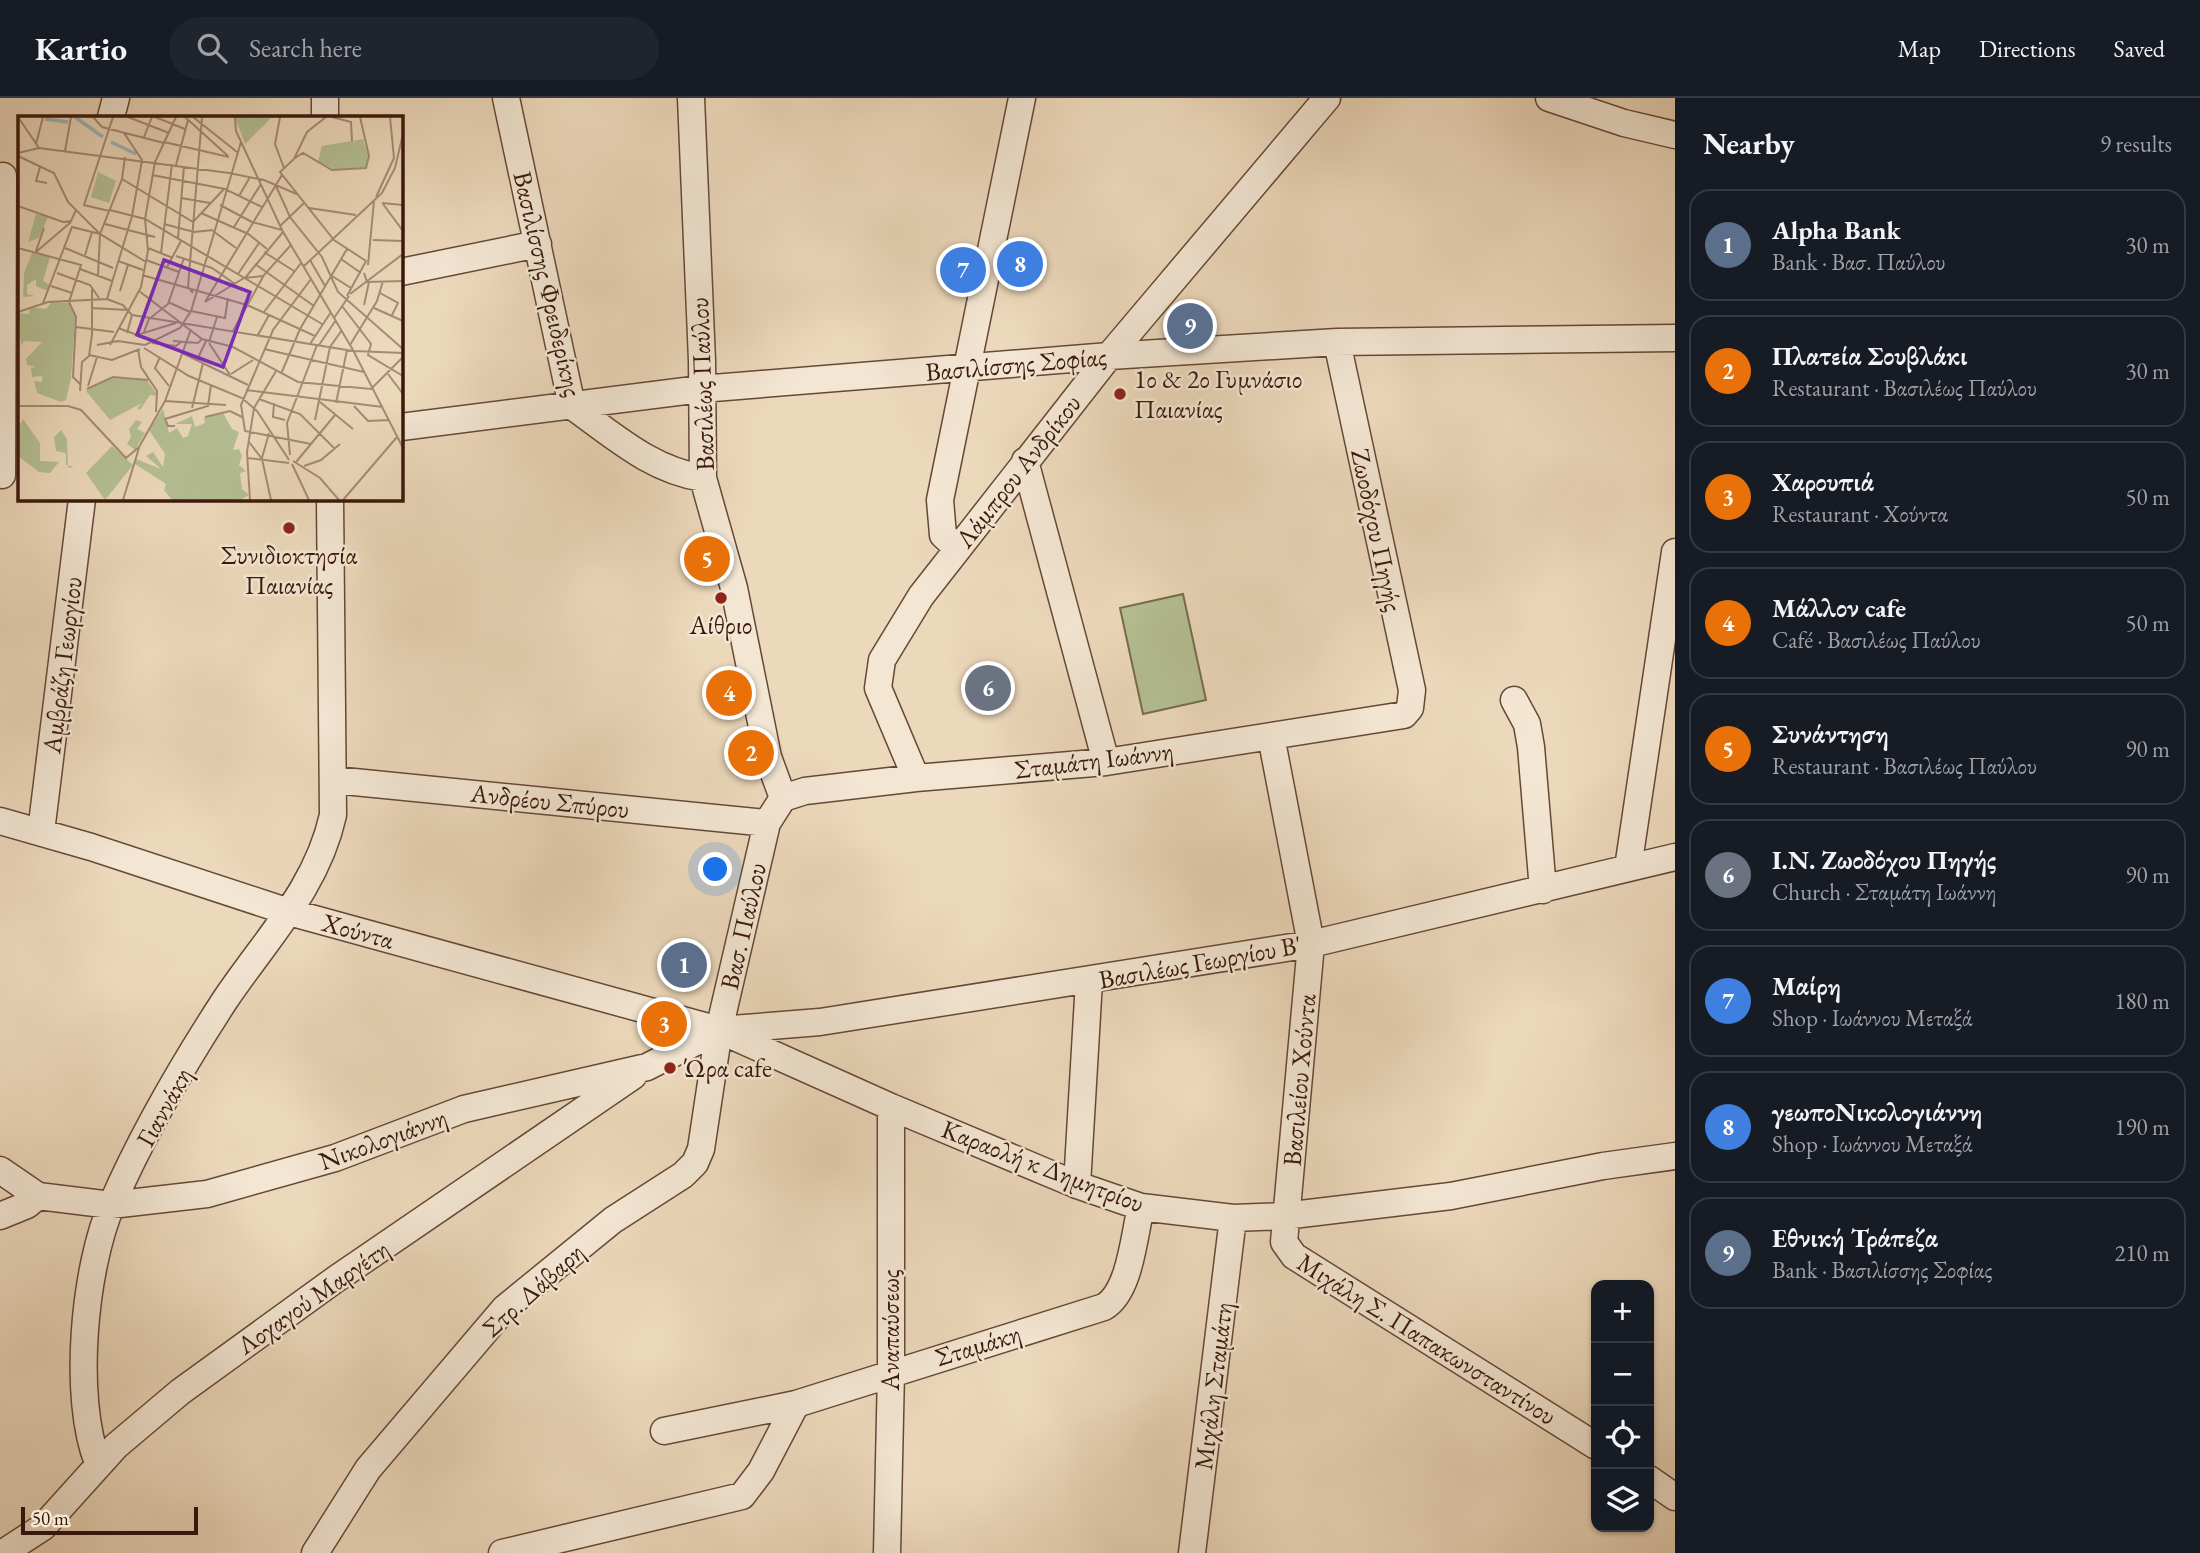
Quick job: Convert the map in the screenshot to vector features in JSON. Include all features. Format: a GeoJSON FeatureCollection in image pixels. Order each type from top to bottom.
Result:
{"type":"FeatureCollection","features":[{"type":"Feature","properties":{"kind":"street"},"geometry":{"type":"LineString","coordinates":[[111,116],[116,98]]}},
{"type":"Feature","properties":{"kind":"street"},"geometry":{"type":"LineString","coordinates":[[325,98],[325,116]]}},
{"type":"Feature","properties":{"kind":"street","name":"Βασιλίσσης Φρειδερίκης"},"geometry":{"type":"LineString","coordinates":[[506,98],[572,406],[640,455],[666,469],[703,478]]}},
{"type":"Feature","properties":{"kind":"street","name":"Βασιλέως Παύλου"},"geometry":{"type":"LineString","coordinates":[[691,98],[702,361],[703,478],[734,588],[768,757],[783,798]]}},
{"type":"Feature","properties":{"kind":"street"},"geometry":{"type":"LineString","coordinates":[[958,549],[943,536],[940,500],[964,368],[1022,98]]}},
{"type":"Feature","properties":{"kind":"street","name":"Λάμπρου Ανδρίκου"},"geometry":{"type":"LineString","coordinates":[[916,778],[878,688],[882,660],[921,596],[1025,461],[1109,356],[1327,98]]}},
{"type":"Feature","properties":{"kind":"street"},"geometry":{"type":"LineString","coordinates":[[1549,98],[1624,123],[1675,135]]}},
{"type":"Feature","properties":{"kind":"street"},"geometry":{"type":"LineString","coordinates":[[7,177],[7,475]]}},
{"type":"Feature","properties":{"kind":"street"},"geometry":{"type":"LineString","coordinates":[[402,272],[538,244]]}},
{"type":"Feature","properties":{"kind":"street","name":"Βασιλίσσης Σοφίας"},"geometry":{"type":"LineString","coordinates":[[402,427],[701,389],[1109,356],[1337,342],[1675,338]]}},
{"type":"Feature","properties":{"kind":"street","name":"Ζωοδόχου Πηγής"},"geometry":{"type":"LineString","coordinates":[[1337,342],[1412,690],[1410,708],[1404,715]]}},
{"type":"Feature","properties":{"kind":"street"},"geometry":{"type":"LineString","coordinates":[[1025,461],[1106,762]]}},
{"type":"Feature","properties":{"kind":"street","name":"Αμβράζη Γεωργίου"},"geometry":{"type":"LineString","coordinates":[[41,832],[82,500]]}},
{"type":"Feature","properties":{"kind":"street","name":"Γιαννάκη"},"geometry":{"type":"LineString","coordinates":[[98,1463],[89,1433],[82,1381],[90,1286],[111,1205],[169,1094],[225,1000],[289,912],[326,849],[333,815],[334,780],[330,500]]}},
{"type":"Feature","properties":{"kind":"street"},"geometry":{"type":"LineString","coordinates":[[1629,867],[1675,552]]}},
{"type":"Feature","properties":{"kind":"street"},"geometry":{"type":"LineString","coordinates":[[1514,700],[1527,724],[1531,747],[1543,890]]}},
{"type":"Feature","properties":{"kind":"street","name":"Σταμάτη Ιωάννη"},"geometry":{"type":"LineString","coordinates":[[783,798],[804,790],[1106,762],[1404,715]]}},
{"type":"Feature","properties":{"kind":"street","name":"Βασιλείου Χούντα"},"geometry":{"type":"LineString","coordinates":[[1271,736],[1311,944],[1291,1176],[1284,1216]]}},
{"type":"Feature","properties":{"kind":"street","name":"Ανδρέου Σπύρου"},"geometry":{"type":"LineString","coordinates":[[334,780],[767,823]]}},
{"type":"Feature","properties":{"kind":"street"},"geometry":{"type":"LineString","coordinates":[[767,823],[783,798]]}},
{"type":"Feature","properties":{"kind":"street","name":"Χούντα"},"geometry":{"type":"LineString","coordinates":[[0,821],[289,912],[719,1030]]}},
{"type":"Feature","properties":{"kind":"street","name":"Βασ. Παύλου"},"geometry":{"type":"LineString","coordinates":[[719,1030],[767,823]]}},
{"type":"Feature","properties":{"kind":"street","name":"Βασιλέως Γεωργίου Β'"},"geometry":{"type":"LineString","coordinates":[[719,1030],[820,1022],[1311,944],[1675,857]]}},
{"type":"Feature","properties":{"kind":"street"},"geometry":{"type":"LineString","coordinates":[[1077,1185],[1089,981]]}},
{"type":"Feature","properties":{"kind":"street","name":"Νικολογιάννη"},"geometry":{"type":"LineString","coordinates":[[0,1170],[38,1196],[111,1205],[207,1194],[335,1158],[464,1109],[647,1067],[719,1030]]}},
{"type":"Feature","properties":{"kind":"street","name":"Καραολή κ Δημητρίου"},"geometry":{"type":"LineString","coordinates":[[719,1030],[891,1107],[1077,1185],[1141,1207],[1233,1218],[1284,1216],[1451,1196],[1603,1166],[1675,1156]]}},
{"type":"Feature","properties":{"kind":"street","name":"Στρ. Δάβαρη"},"geometry":{"type":"LineString","coordinates":[[315,1553],[368,1469],[505,1308],[613,1220],[683,1175],[695,1163],[701,1149],[719,1030]]}},
{"type":"Feature","properties":{"kind":"street","name":"Λοχαγού Μαργέτη"},"geometry":{"type":"LineString","coordinates":[[9,1552],[43,1527],[98,1463],[180,1392],[336,1279],[647,1067]]}},
{"type":"Feature","properties":{"kind":"street","name":"Αναπαύσεως"},"geometry":{"type":"LineString","coordinates":[[887,1553],[891,1371],[891,1107]]}},
{"type":"Feature","properties":{"kind":"street"},"geometry":{"type":"LineString","coordinates":[[0,1216],[27,1205],[38,1196]]}},
{"type":"Feature","properties":{"kind":"street","name":"Σταμάκη"},"geometry":{"type":"LineString","coordinates":[[664,1431],[796,1404],[891,1371],[1104,1307],[1114,1301],[1122,1286],[1141,1207]]}},
{"type":"Feature","properties":{"kind":"street","name":"Μιχάλη Σ. Παπακωνσταντίνου"},"geometry":{"type":"LineString","coordinates":[[1284,1216],[1284,1242],[1294,1256],[1591,1443]]}},
{"type":"Feature","properties":{"kind":"street","name":"Μιχάλη Σταμάτη"},"geometry":{"type":"LineString","coordinates":[[1192,1553],[1233,1218]]}},
{"type":"Feature","properties":{"kind":"street"},"geometry":{"type":"LineString","coordinates":[[502,1553],[742,1496],[761,1471],[796,1404]]}},
{"type":"Feature","properties":{"kind":"street"},"geometry":{"type":"LineString","coordinates":[[1654,1482],[1675,1497]]}},
{"type":"Feature","properties":{"kind":"green space"},"geometry":{"type":"Polygon","coordinates":[[[1183,594],[1206,700],[1143,714],[1120,608],[1183,594]]]}},
{"type":"Feature","properties":{"kind":"place","name":"γεωποΝικολογιάννη"},"geometry":{"type":"Point","coordinates":[1020,264]}},
{"type":"Feature","properties":{"kind":"place","name":"Μαίρη"},"geometry":{"type":"Point","coordinates":[963,270]}},
{"type":"Feature","properties":{"kind":"place","name":"Εθνική Τράπεζα"},"geometry":{"type":"Point","coordinates":[1190,326]}},
{"type":"Feature","properties":{"kind":"place","name":"1ο & 2ο Γυμνάσιο Παιανίας"},"geometry":{"type":"Point","coordinates":[1120,394]}},
{"type":"Feature","properties":{"kind":"place","name":"Συνιδιοκτησία Παιανίας"},"geometry":{"type":"Point","coordinates":[289,528]}},
{"type":"Feature","properties":{"kind":"place","name":"Συνάντηση"},"geometry":{"type":"Point","coordinates":[707,559]}},
{"type":"Feature","properties":{"kind":"place","name":"Αίθριο"},"geometry":{"type":"Point","coordinates":[721,598]}},
{"type":"Feature","properties":{"kind":"place","name":"Ι.Ν. Ζωοδόχου Πηγής"},"geometry":{"type":"Point","coordinates":[988,688]}},
{"type":"Feature","properties":{"kind":"place","name":"Μάλλον cafe"},"geometry":{"type":"Point","coordinates":[729,693]}},
{"type":"Feature","properties":{"kind":"place","name":"Πλατεία Σουβλάκι"},"geometry":{"type":"Point","coordinates":[751,753]}},
{"type":"Feature","properties":{"kind":"place","name":"Alpha Bank"},"geometry":{"type":"Point","coordinates":[684,965]}},
{"type":"Feature","properties":{"kind":"place","name":"Χαρουπιά"},"geometry":{"type":"Point","coordinates":[664,1024]}},
{"type":"Feature","properties":{"kind":"place","name":"Ώρα cafe"},"geometry":{"type":"Point","coordinates":[670,1068]}}]}
